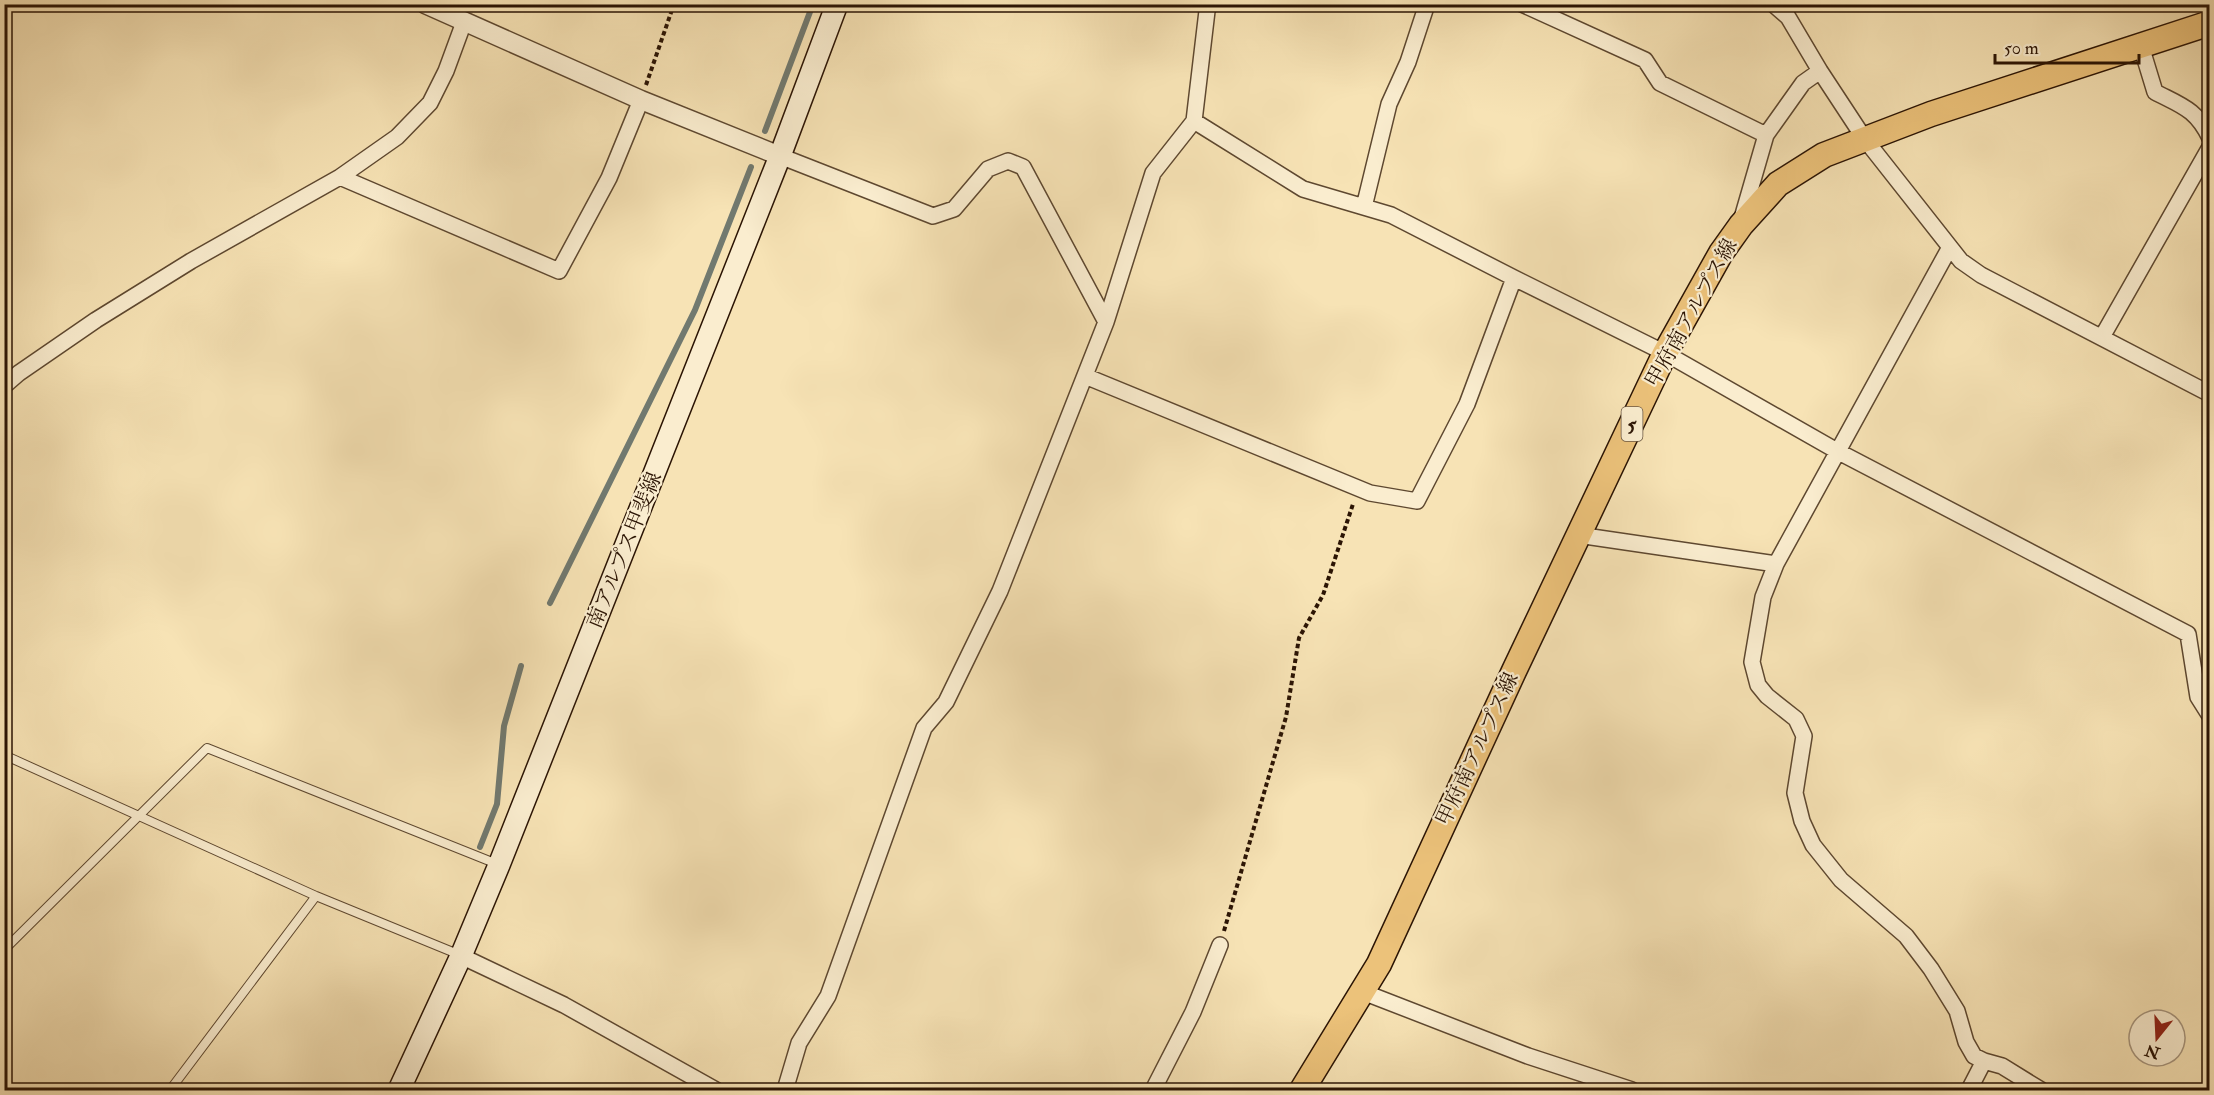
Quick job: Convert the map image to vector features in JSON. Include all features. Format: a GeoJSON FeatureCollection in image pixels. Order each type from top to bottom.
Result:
{"type":"FeatureCollection","features":[{"type":"Feature","properties":{"kind":"main road","name":"南アルプス甲斐線"},"geometry":{"type":"LineString","coordinates":[[399,1090],[461,956],[499,865],[780,156],[837,4]]}},
{"type":"Feature","properties":{"kind":"main road","name":"甲府南アルプス線"},"geometry":{"type":"LineString","coordinates":[[1302,1090],[1379,964],[1509,681],[1665,353],[1720,254],[1741,225],[1778,184],[1824,155],[1930,114],[2210,23]]}},
{"type":"Feature","properties":{"kind":"street"},"geometry":{"type":"LineString","coordinates":[[425,4],[641,100],[933,216],[954,209],[988,169],[1008,162],[1023,167],[1106,322]]}},
{"type":"Feature","properties":{"kind":"street"},"geometry":{"type":"LineString","coordinates":[[785,1090],[799,1043],[828,996],[924,728],[946,702],[1000,591],[1106,322],[1153,173],[1194,121],[1210,4]]}},
{"type":"Feature","properties":{"kind":"street"},"geometry":{"type":"LineString","coordinates":[[1364,207],[1389,104],[1408,62],[1427,4]]}},
{"type":"Feature","properties":{"kind":"street"},"geometry":{"type":"LineString","coordinates":[[1522,4],[1645,60],[1660,82],[1766,135]]}},
{"type":"Feature","properties":{"kind":"street"},"geometry":{"type":"LineString","coordinates":[[1773,4],[1788,16],[1820,71],[1864,138],[1961,261],[1981,275],[2210,394]]}},
{"type":"Feature","properties":{"kind":"street"},"geometry":{"type":"LineString","coordinates":[[4,386],[19,373],[96,320],[191,261],[340,177],[398,137],[430,103],[446,71],[464,22]]}},
{"type":"Feature","properties":{"kind":"street"},"geometry":{"type":"LineString","coordinates":[[2140,46],[2155,92],[2186,108],[2201,121],[2210,138]]}},
{"type":"Feature","properties":{"kind":"street"},"geometry":{"type":"LineString","coordinates":[[1741,225],[1766,135],[1803,84],[1820,71]]}},
{"type":"Feature","properties":{"kind":"street"},"geometry":{"type":"LineString","coordinates":[[340,177],[560,271],[609,178],[641,100]]}},
{"type":"Feature","properties":{"kind":"street"},"geometry":{"type":"LineString","coordinates":[[1194,121],[1303,189],[1391,214],[1665,353],[1837,451],[2188,634],[2198,697],[2210,716]]}},
{"type":"Feature","properties":{"kind":"street"},"geometry":{"type":"LineString","coordinates":[[2102,337],[2210,147]]}},
{"type":"Feature","properties":{"kind":"street"},"geometry":{"type":"LineString","coordinates":[[1950,247],[1776,564],[1764,597],[1752,662],[1758,685],[1767,696],[1796,719],[1804,736],[1795,793],[1802,821],[1813,845],[1841,880],[1906,936],[1957,1011],[1966,1042],[1974,1056],[2002,1065],[2041,1090]]}},
{"type":"Feature","properties":{"kind":"street"},"geometry":{"type":"LineString","coordinates":[[1085,376],[1358,489],[1417,501],[1467,404],[1514,278]]}},
{"type":"Feature","properties":{"kind":"street"},"geometry":{"type":"LineString","coordinates":[[1578,535],[1776,564]]}},
{"type":"Feature","properties":{"kind":"street"},"geometry":{"type":"LineString","coordinates":[[1153,1090],[1193,1012],[1220,945]]}},
{"type":"Feature","properties":{"kind":"street"},"geometry":{"type":"LineString","coordinates":[[461,956],[564,1005],[716,1090]]}},
{"type":"Feature","properties":{"kind":"street"},"geometry":{"type":"LineString","coordinates":[[1363,992],[1528,1056],[1632,1090]]}},
{"type":"Feature","properties":{"kind":"street"},"geometry":{"type":"LineString","coordinates":[[1969,1090],[1984,1061]]}},
{"type":"Feature","properties":{"kind":"lane"},"geometry":{"type":"LineString","coordinates":[[4,950],[207,748],[499,865]]}},
{"type":"Feature","properties":{"kind":"lane"},"geometry":{"type":"LineString","coordinates":[[4,755],[316,896],[461,956]]}},
{"type":"Feature","properties":{"kind":"lane"},"geometry":{"type":"LineString","coordinates":[[170,1090],[316,896]]}},
{"type":"Feature","properties":{"kind":"path"},"geometry":{"type":"LineString","coordinates":[[641,100],[674,4]]}},
{"type":"Feature","properties":{"kind":"path"},"geometry":{"type":"LineString","coordinates":[[1220,945],[1286,717],[1299,638],[1323,595],[1358,489]]}},
{"type":"Feature","properties":{"kind":"waterway"},"geometry":{"type":"LineString","coordinates":[[765,131],[813,4]]}},
{"type":"Feature","properties":{"kind":"waterway"},"geometry":{"type":"LineString","coordinates":[[550,603],[695,310],[751,167]]}},
{"type":"Feature","properties":{"kind":"waterway"},"geometry":{"type":"LineString","coordinates":[[480,847],[497,804],[504,726],[521,666]]}}]}
